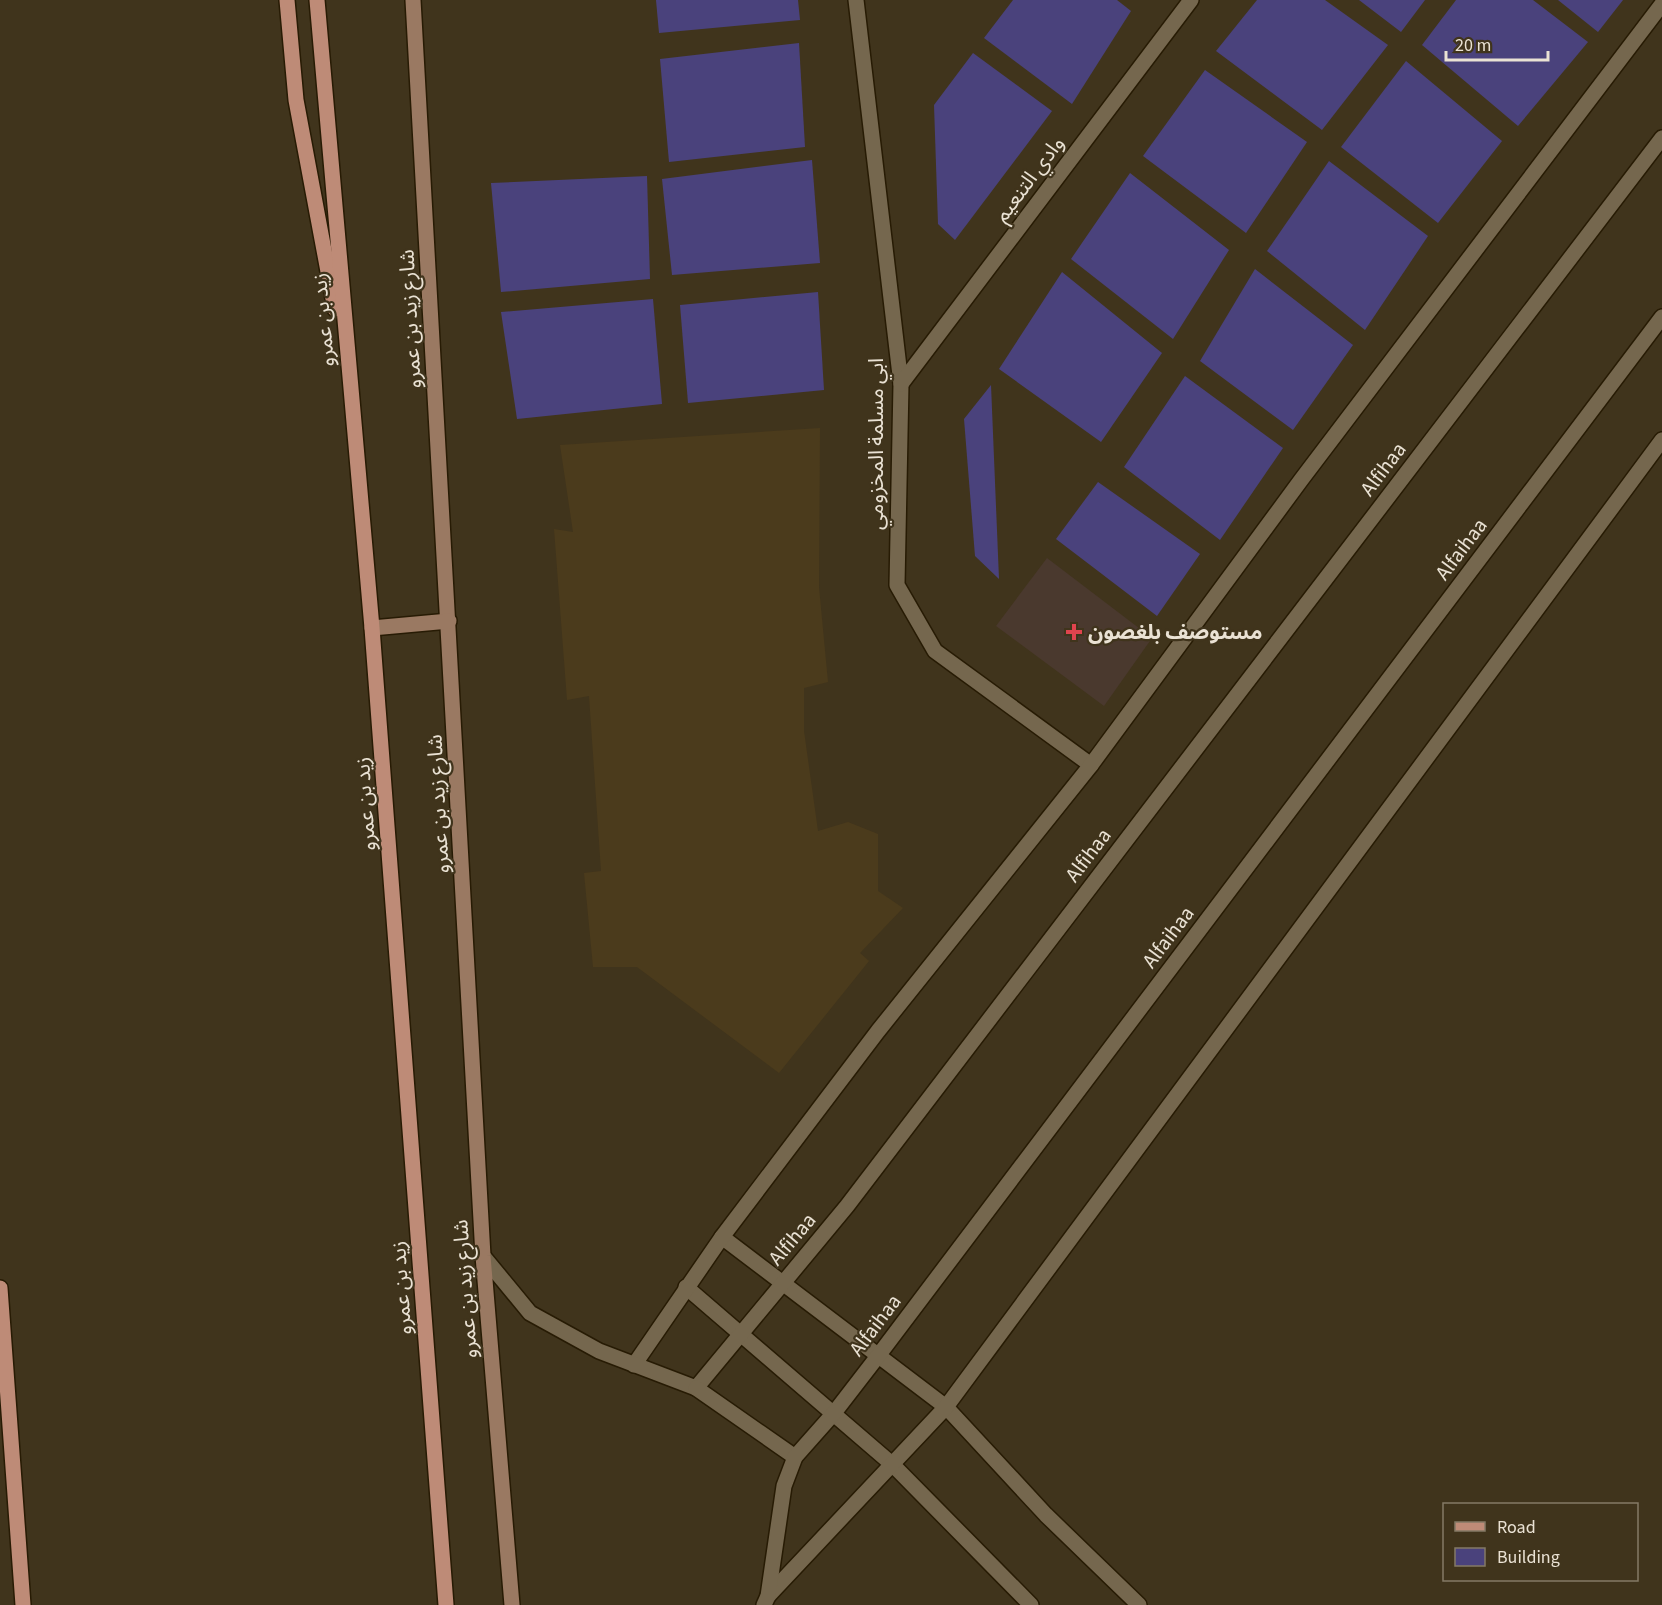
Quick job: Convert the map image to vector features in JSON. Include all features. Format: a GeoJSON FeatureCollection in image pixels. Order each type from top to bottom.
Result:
{"type":"FeatureCollection","features":[{"type":"Feature","properties":{"kind":"main road"},"geometry":{"type":"LineString","coordinates":[[287,0],[296,100],[350,395]]}},
{"type":"Feature","properties":{"kind":"main road","name":"زيد بن عمرو"},"geometry":{"type":"LineString","coordinates":[[317,0],[372,628],[446,1605]]}},
{"type":"Feature","properties":{"kind":"main road","name":"شارع زيد بن عمرو"},"geometry":{"type":"LineString","coordinates":[[413,0],[483,1256],[512,1605]]}},
{"type":"Feature","properties":{"kind":"main road"},"geometry":{"type":"LineString","coordinates":[[372,628],[449,621]]}},
{"type":"Feature","properties":{"kind":"main road"},"geometry":{"type":"LineString","coordinates":[[0,1288],[23,1605]]}},
{"type":"Feature","properties":{"kind":"street","name":"ابي مسلمة المخزومي"},"geometry":{"type":"LineString","coordinates":[[856,0],[901,384],[897,585],[935,651],[1091,765]]}},
{"type":"Feature","properties":{"kind":"street","name":"وادي التنعيم"},"geometry":{"type":"LineString","coordinates":[[901,384],[1191,0]]}},
{"type":"Feature","properties":{"kind":"street"},"geometry":{"type":"LineString","coordinates":[[634,1365],[722,1237],[878,1031],[1091,765],[1301,480],[1662,4]]}},
{"type":"Feature","properties":{"kind":"street","name":"Alfihaa"},"geometry":{"type":"LineString","coordinates":[[696,1388],[855,1197],[1662,138]]}},
{"type":"Feature","properties":{"kind":"street","name":"Alfaihaa"},"geometry":{"type":"LineString","coordinates":[[766,1600],[784,1486],[795,1457],[834,1413],[878,1356],[1662,317]]}},
{"type":"Feature","properties":{"kind":"street"},"geometry":{"type":"LineString","coordinates":[[766,1600],[945,1407],[1662,440]]}},
{"type":"Feature","properties":{"kind":"street"},"geometry":{"type":"LineString","coordinates":[[722,1237],[945,1407],[1046,1515],[1139,1605]]}},
{"type":"Feature","properties":{"kind":"street"},"geometry":{"type":"LineString","coordinates":[[483,1256],[530,1313],[599,1352],[696,1388],[795,1457]]}},
{"type":"Feature","properties":{"kind":"street"},"geometry":{"type":"LineString","coordinates":[[686,1287],[892,1465],[1031,1605]]}},
{"type":"Feature","properties":{"kind":"shaded area"},"geometry":{"type":"Polygon","coordinates":[[[820,428],[819,587],[828,682],[804,688],[804,731],[818,831],[848,822],[878,834],[878,891],[903,908],[860,953],[869,961],[779,1073],[637,967],[593,967],[584,873],[601,871],[589,696],[567,700],[554,529],[573,532],[560,445],[820,428]]]}},
{"type":"Feature","properties":{"kind":"shaded area","name":"مستوصف بلغصون"},"geometry":{"type":"Polygon","coordinates":[[[1047,558],[1152,638],[1104,706],[996,626],[1047,558]]]}},
{"type":"Feature","properties":{"kind":"building"},"geometry":{"type":"Polygon","coordinates":[[[656,0],[798,0],[800,20],[659,33],[656,0]]]}},
{"type":"Feature","properties":{"kind":"building"},"geometry":{"type":"Polygon","coordinates":[[[1013,0],[1117,0],[1131,11],[1072,104],[984,38],[1013,0]]]}},
{"type":"Feature","properties":{"kind":"building"},"geometry":{"type":"Polygon","coordinates":[[[1257,0],[1325,0],[1388,45],[1322,130],[1216,51],[1257,0]]]}},
{"type":"Feature","properties":{"kind":"building"},"geometry":{"type":"Polygon","coordinates":[[[1359,0],[1425,0],[1401,32],[1359,0]]]}},
{"type":"Feature","properties":{"kind":"building"},"geometry":{"type":"Polygon","coordinates":[[[1456,0],[1533,0],[1588,42],[1518,126],[1422,45],[1456,0]]]}},
{"type":"Feature","properties":{"kind":"building"},"geometry":{"type":"Polygon","coordinates":[[[1558,0],[1623,0],[1598,32],[1558,0]]]}},
{"type":"Feature","properties":{"kind":"building"},"geometry":{"type":"Polygon","coordinates":[[[799,43],[805,147],[669,162],[660,59],[799,43]]]}},
{"type":"Feature","properties":{"kind":"building"},"geometry":{"type":"Polygon","coordinates":[[[973,53],[1052,111],[955,240],[938,224],[934,105],[973,53]]]}},
{"type":"Feature","properties":{"kind":"building"},"geometry":{"type":"Polygon","coordinates":[[[1406,61],[1502,141],[1438,223],[1341,147],[1406,61]]]}},
{"type":"Feature","properties":{"kind":"building"},"geometry":{"type":"Polygon","coordinates":[[[1205,70],[1307,142],[1246,233],[1143,156],[1205,70]]]}},
{"type":"Feature","properties":{"kind":"building"},"geometry":{"type":"Polygon","coordinates":[[[812,160],[820,263],[672,275],[662,179],[812,160]]]}},
{"type":"Feature","properties":{"kind":"building"},"geometry":{"type":"Polygon","coordinates":[[[1329,161],[1428,236],[1365,330],[1267,251],[1329,161]]]}},
{"type":"Feature","properties":{"kind":"building"},"geometry":{"type":"Polygon","coordinates":[[[1130,173],[1229,250],[1173,339],[1071,259],[1130,173]]]}},
{"type":"Feature","properties":{"kind":"building"},"geometry":{"type":"Polygon","coordinates":[[[647,176],[650,279],[501,292],[491,183],[647,176]]]}},
{"type":"Feature","properties":{"kind":"building"},"geometry":{"type":"Polygon","coordinates":[[[1255,269],[1353,345],[1293,430],[1200,361],[1255,269]]]}},
{"type":"Feature","properties":{"kind":"building"},"geometry":{"type":"Polygon","coordinates":[[[1062,272],[1162,353],[1101,442],[999,369],[1062,272]]]}},
{"type":"Feature","properties":{"kind":"building"},"geometry":{"type":"Polygon","coordinates":[[[818,292],[824,390],[688,403],[680,305],[818,292]]]}},
{"type":"Feature","properties":{"kind":"building"},"geometry":{"type":"Polygon","coordinates":[[[653,299],[662,404],[517,419],[501,312],[653,299]]]}},
{"type":"Feature","properties":{"kind":"building"},"geometry":{"type":"Polygon","coordinates":[[[1185,376],[1283,448],[1220,540],[1124,467],[1185,376]]]}},
{"type":"Feature","properties":{"kind":"building"},"geometry":{"type":"Polygon","coordinates":[[[991,385],[999,579],[975,556],[964,419],[991,385]]]}},
{"type":"Feature","properties":{"kind":"building"},"geometry":{"type":"Polygon","coordinates":[[[1098,482],[1200,554],[1157,616],[1056,539],[1098,482]]]}},
{"type":"Feature","properties":{"kind":"place","name":"مستوصف بلغصون"},"geometry":{"type":"Point","coordinates":[1074,632]}}]}
